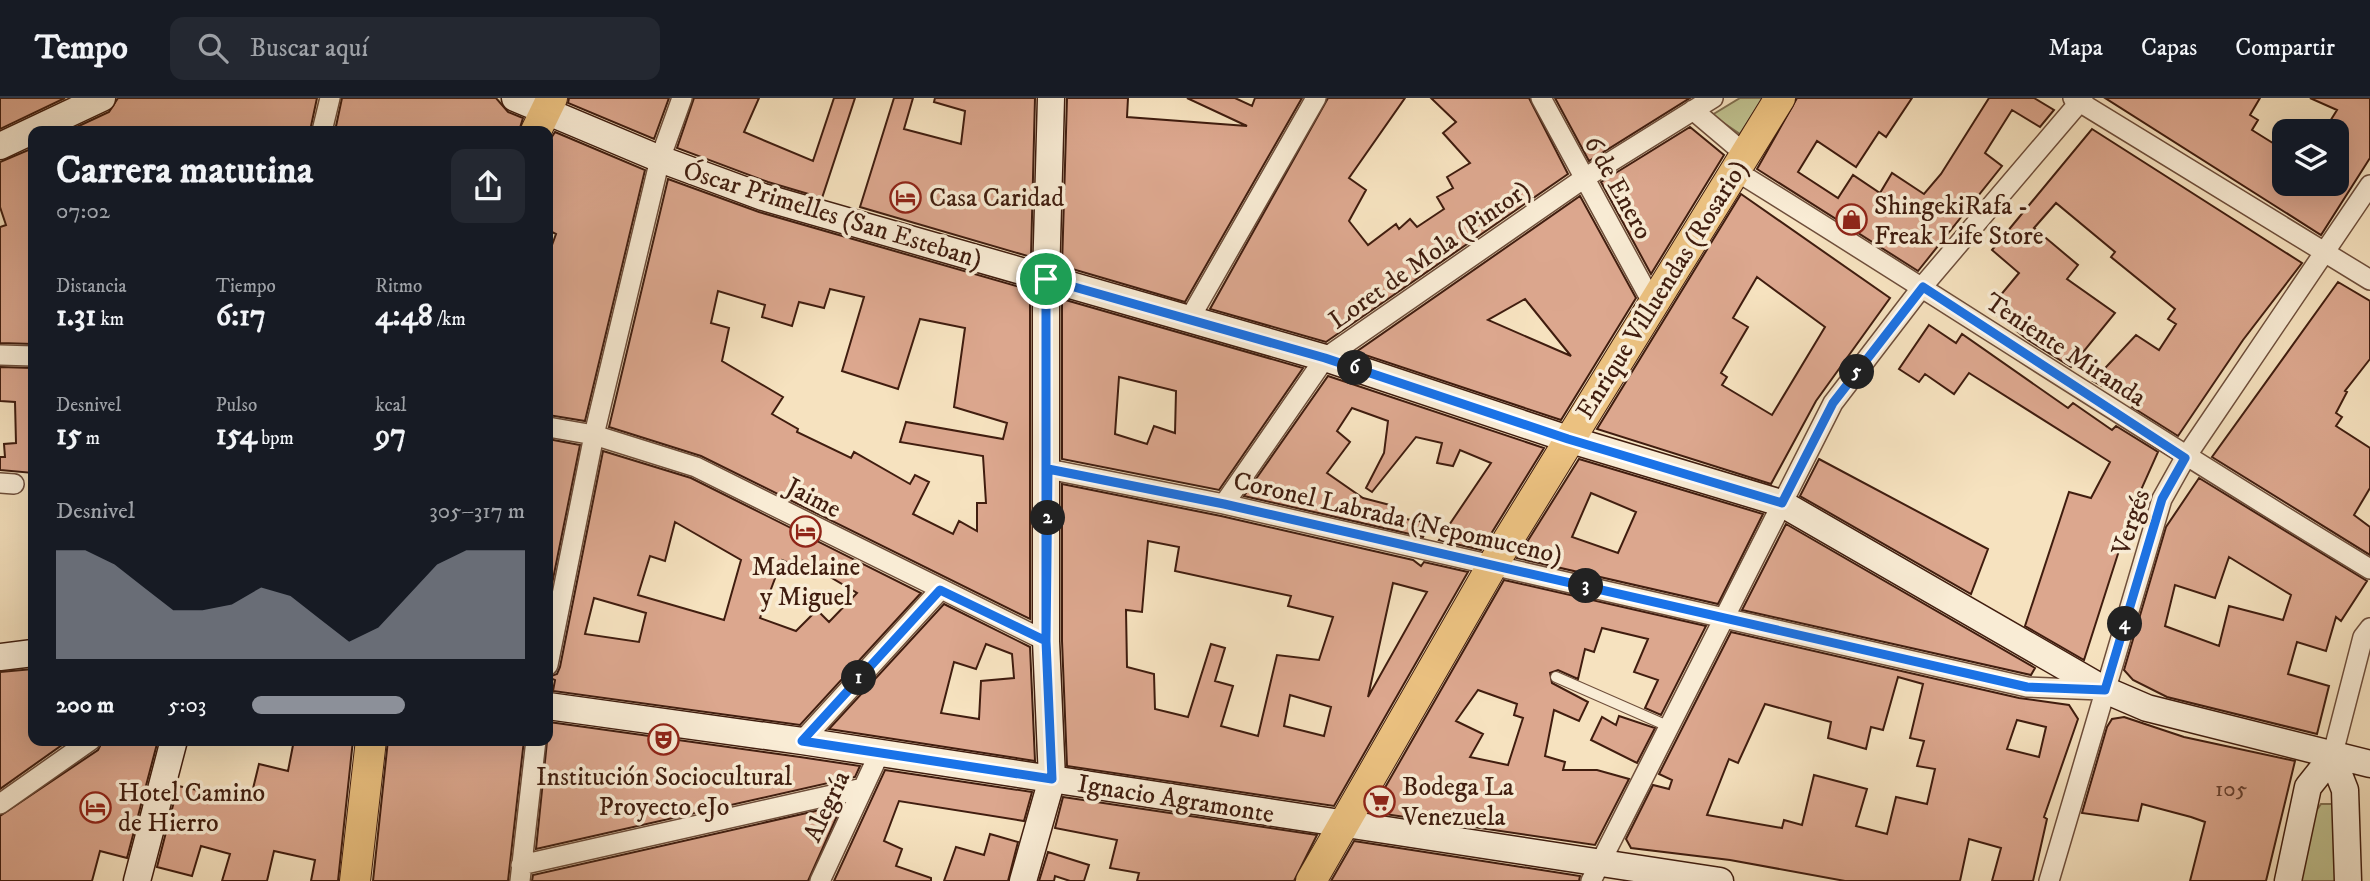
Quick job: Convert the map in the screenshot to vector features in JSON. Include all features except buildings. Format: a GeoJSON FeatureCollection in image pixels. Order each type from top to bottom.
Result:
{"type":"FeatureCollection","features":[{"type":"Feature","properties":{"kind":"main road"},"geometry":{"type":"LineString","coordinates":[[42,126],[102,98]]}},
{"type":"Feature","properties":{"kind":"main road","name":"Óscar Primelles (San Esteban)"},"geometry":{"type":"LineString","coordinates":[[515,98],[545,114],[763,197],[1325,358],[1568,439],[1782,503],[2105,690],[2147,708],[2332,757],[2370,764]]}},
{"type":"Feature","properties":{"kind":"main road"},"geometry":{"type":"LineString","coordinates":[[1023,881],[1052,779],[1046,641],[1046,279],[1051,98]]}},
{"type":"Feature","properties":{"kind":"main road","name":"Enrique Villuendas (Rosario)"},"geometry":{"type":"LineString","coordinates":[[1311,881],[1568,439],[1780,98]]}},
{"type":"Feature","properties":{"kind":"main road"},"geometry":{"type":"LineString","coordinates":[[0,146],[28,133]]}},
{"type":"Feature","properties":{"kind":"main road"},"geometry":{"type":"LineString","coordinates":[[0,657],[28,654]]}},
{"type":"Feature","properties":{"kind":"main road","name":"Ignacio Agramonte"},"geometry":{"type":"LineString","coordinates":[[553,707],[802,741],[1346,824],[1597,872],[1720,881]]}},
{"type":"Feature","properties":{"kind":"main road"},"geometry":{"type":"LineString","coordinates":[[137,881],[172,746]]}},
{"type":"Feature","properties":{"kind":"main road"},"geometry":{"type":"LineString","coordinates":[[355,881],[370,746]]}},
{"type":"Feature","properties":{"kind":"main road"},"geometry":{"type":"LineString","coordinates":[[2288,881],[2308,788],[2332,757]]}},
{"type":"Feature","properties":{"kind":"main road"},"geometry":{"type":"LineString","coordinates":[[2332,757],[2345,790],[2348,881]]}},
{"type":"Feature","properties":{"kind":"street"},"geometry":{"type":"LineString","coordinates":[[323,126],[330,98]]}},
{"type":"Feature","properties":{"kind":"street"},"geometry":{"type":"LineString","coordinates":[[553,640],[594,435],[660,159],[682,98]]}},
{"type":"Feature","properties":{"kind":"street"},"geometry":{"type":"LineString","coordinates":[[1190,318],[1315,98]]}},
{"type":"Feature","properties":{"kind":"street","name":"6 de Enero"},"geometry":{"type":"LineString","coordinates":[[1541,98],[1652,302]]}},
{"type":"Feature","properties":{"kind":"street","name":"Loret de Mola (Pintor)"},"geometry":{"type":"LineString","coordinates":[[1224,504],[1325,358],[1583,178],[1713,98]]}},
{"type":"Feature","properties":{"kind":"street"},"geometry":{"type":"LineString","coordinates":[[1597,872],[1833,403],[1923,287],[2079,99],[2370,280]]}},
{"type":"Feature","properties":{"kind":"street","name":"Teniente Miranda"},"geometry":{"type":"LineString","coordinates":[[1693,110],[1740,162],[1923,287],[2185,458],[2370,569]]}},
{"type":"Feature","properties":{"kind":"street","name":"Vergés"},"geometry":{"type":"LineString","coordinates":[[2049,881],[2162,499],[2185,458],[2370,185]]}},
{"type":"Feature","properties":{"kind":"street"},"geometry":{"type":"LineString","coordinates":[[0,355],[28,356]]}},
{"type":"Feature","properties":{"kind":"street","name":"Jaime"},"geometry":{"type":"LineString","coordinates":[[553,428],[594,435],[696,467],[1046,641]]}},
{"type":"Feature","properties":{"kind":"street","name":"Coronel Labrada (Nepomuceno)"},"geometry":{"type":"LineString","coordinates":[[1048,469],[1224,504],[2027,687],[2105,690]]}},
{"type":"Feature","properties":{"kind":"street"},"geometry":{"type":"LineString","coordinates":[[802,741],[940,590]]}},
{"type":"Feature","properties":{"kind":"street"},"geometry":{"type":"LineString","coordinates":[[2332,757],[2363,638],[2370,628]]}},
{"type":"Feature","properties":{"kind":"street"},"geometry":{"type":"LineString","coordinates":[[0,804],[82,746]]}},
{"type":"Feature","properties":{"kind":"street"},"geometry":{"type":"LineString","coordinates":[[535,746],[520,873],[863,788]]}},
{"type":"Feature","properties":{"kind":"street","name":"Alegría"},"geometry":{"type":"LineString","coordinates":[[820,881],[879,754]]}},
{"type":"Feature","properties":{"kind":"lane"},"geometry":{"type":"LineString","coordinates":[[1556,677],[1671,727]]}},
{"type":"Feature","properties":{"kind":"green space"},"geometry":{"type":"Polygon","coordinates":[[[1740,98],[1763,98],[1740,134],[1712,115],[1740,98]]]}},
{"type":"Feature","properties":{"kind":"green space"},"geometry":{"type":"Polygon","coordinates":[[[2321,804],[2335,804],[2338,881],[2299,881],[2316,811],[2321,804]]]}},
{"type":"Feature","properties":{"kind":"place","name":"Casa Caridad"},"geometry":{"type":"Point","coordinates":[906,197]}},
{"type":"Feature","properties":{"kind":"place","name":"ShingekiRafa - Freak Life Store"},"geometry":{"type":"Point","coordinates":[1851,220]}},
{"type":"Feature","properties":{"kind":"place","name":"Madelaine y Miguel"},"geometry":{"type":"Point","coordinates":[806,531]}},
{"type":"Feature","properties":{"kind":"place","name":"Institución Sociocultural Proyecto eJo"},"geometry":{"type":"Point","coordinates":[664,740]}},
{"type":"Feature","properties":{"kind":"place","name":"Bodega La Venezuela"},"geometry":{"type":"Point","coordinates":[1379,801]}},
{"type":"Feature","properties":{"kind":"place","name":"Hotel Camino de Hierro"},"geometry":{"type":"Point","coordinates":[95,807]}},
{"type":"Feature","properties":{"kind":"route"},"geometry":{"type":"LineString","coordinates":[[1046,279],[1046,641],[940,590],[802,741],[1052,779],[1046,641],[1048,469],[1224,504],[2027,687],[2105,690],[2162,499],[2185,458],[1923,287],[1833,403],[1782,503],[1568,439],[1325,358],[1046,279]]}}]}
